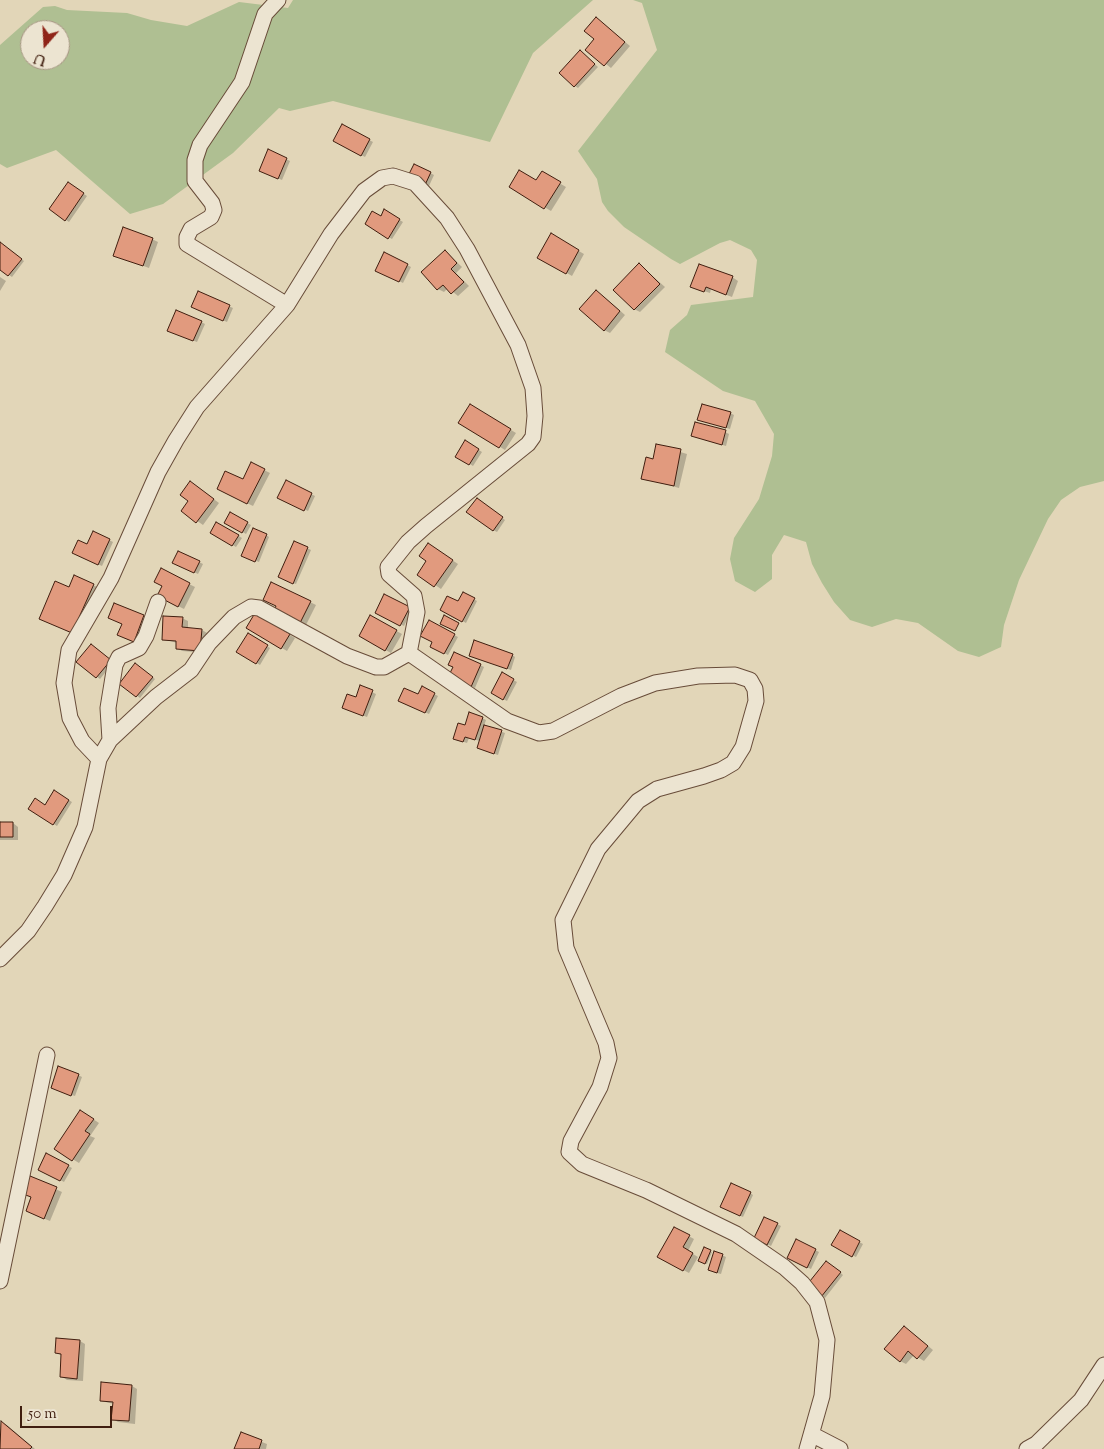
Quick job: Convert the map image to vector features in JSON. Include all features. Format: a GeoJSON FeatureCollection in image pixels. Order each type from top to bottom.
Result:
{"type":"FeatureCollection","features":[{"type":"Feature","properties":{"kind":"street"},"geometry":{"type":"LineString","coordinates":[[278,0],[265,14],[242,82],[200,144],[195,160],[195,181],[212,203],[214,210],[211,217],[191,229],[187,237],[187,244],[287,305]]}},
{"type":"Feature","properties":{"kind":"street"},"geometry":{"type":"LineString","coordinates":[[0,959],[28,931],[64,875],[85,827],[98,759],[110,740],[156,697],[191,670],[210,643],[234,617],[251,607],[259,608],[347,656],[376,667],[384,667],[409,653],[417,612],[414,596],[389,574],[388,567],[408,542],[528,444],[533,437],[536,416],[533,388],[521,352],[467,248],[447,218],[415,183],[393,176],[382,178],[364,191],[331,234],[287,305],[197,407],[158,472],[112,578],[69,650],[64,683],[70,718],[82,741],[98,759]]}},
{"type":"Feature","properties":{"kind":"street"},"geometry":{"type":"LineString","coordinates":[[110,740],[108,708],[115,665],[120,657],[139,648],[146,636],[158,602]]}},
{"type":"Feature","properties":{"kind":"street"},"geometry":{"type":"LineString","coordinates":[[409,653],[507,721],[538,732],[553,731],[621,696],[655,683],[698,676],[735,675],[750,680],[755,689],[756,701],[752,720],[743,747],[733,763],[721,770],[657,789],[638,801],[598,849],[563,920],[566,948],[606,1043],[609,1058],[600,1087],[571,1141],[569,1152],[582,1164],[646,1190],[736,1234],[784,1267],[802,1283],[816,1302],[827,1340],[822,1396],[813,1435],[807,1449]]}},
{"type":"Feature","properties":{"kind":"street"},"geometry":{"type":"LineString","coordinates":[[0,1281],[47,1054]]}},
{"type":"Feature","properties":{"kind":"street"},"geometry":{"type":"LineString","coordinates":[[1027,1449],[1047,1434],[1081,1400],[1104,1365]]}},
{"type":"Feature","properties":{"kind":"street"},"geometry":{"type":"LineString","coordinates":[[813,1435],[840,1449]]}},
{"type":"Feature","properties":{"kind":"green space"},"geometry":{"type":"Polygon","coordinates":[[[293,0],[593,0],[533,53],[490,142],[333,101],[290,111],[279,108],[233,153],[163,204],[130,214],[56,150],[7,168],[0,164],[0,45],[20,27],[20,70],[70,70],[70,20],[28,20],[43,7],[55,6],[67,10],[127,13],[151,20],[187,26],[239,2],[288,8],[293,0]]]}},
{"type":"Feature","properties":{"kind":"green space"},"geometry":{"type":"Polygon","coordinates":[[[633,0],[1104,0],[1104,481],[1080,487],[1061,500],[1048,519],[1019,580],[1004,625],[1001,647],[979,657],[958,651],[918,623],[896,619],[872,627],[850,620],[834,602],[822,583],[812,564],[806,542],[784,535],[772,555],[772,579],[755,592],[735,581],[730,559],[734,538],[759,499],[772,456],[774,434],[755,401],[723,391],[665,352],[670,330],[687,315],[691,305],[753,297],[757,260],[751,250],[730,240],[720,243],[680,264],[671,259],[624,227],[608,211],[602,202],[597,179],[578,151],[657,50],[642,3],[633,0]]]}},
{"type":"Feature","properties":{"kind":"building"},"geometry":{"type":"Polygon","coordinates":[[[596,17],[625,42],[604,66],[585,50],[594,39],[584,31],[596,17]]]}},
{"type":"Feature","properties":{"kind":"building"},"geometry":{"type":"Polygon","coordinates":[[[580,50],[595,64],[574,87],[559,73],[580,50]]]}},
{"type":"Feature","properties":{"kind":"building"},"geometry":{"type":"Polygon","coordinates":[[[342,124],[370,139],[361,156],[333,141],[342,124]]]}},
{"type":"Feature","properties":{"kind":"building"},"geometry":{"type":"Polygon","coordinates":[[[268,149],[287,158],[278,179],[259,171],[268,149]]]}},
{"type":"Feature","properties":{"kind":"building"},"geometry":{"type":"Polygon","coordinates":[[[414,164],[431,172],[425,185],[408,176],[414,164]]]}},
{"type":"Feature","properties":{"kind":"building"},"geometry":{"type":"Polygon","coordinates":[[[519,170],[536,180],[542,171],[561,182],[544,209],[509,187],[519,170]]]}},
{"type":"Feature","properties":{"kind":"building"},"geometry":{"type":"Polygon","coordinates":[[[68,182],[84,193],[65,221],[49,209],[68,182]]]}},
{"type":"Feature","properties":{"kind":"building"},"geometry":{"type":"Polygon","coordinates":[[[384,209],[400,219],[388,239],[365,224],[372,211],[381,216],[384,209]]]}},
{"type":"Feature","properties":{"kind":"building"},"geometry":{"type":"Polygon","coordinates":[[[123,227],[153,238],[143,266],[113,256],[123,227]]]}},
{"type":"Feature","properties":{"kind":"building"},"geometry":{"type":"Polygon","coordinates":[[[551,233],[579,250],[566,274],[537,258],[551,233]]]}},
{"type":"Feature","properties":{"kind":"building"},"geometry":{"type":"Polygon","coordinates":[[[0,242],[22,259],[8,276],[0,270],[0,242]]]}},
{"type":"Feature","properties":{"kind":"building"},"geometry":{"type":"Polygon","coordinates":[[[445,250],[457,263],[451,269],[464,282],[451,294],[443,285],[437,290],[421,272],[445,250]]]}},
{"type":"Feature","properties":{"kind":"building"},"geometry":{"type":"Polygon","coordinates":[[[384,252],[408,264],[399,282],[375,271],[384,252]]]}},
{"type":"Feature","properties":{"kind":"building"},"geometry":{"type":"Polygon","coordinates":[[[639,263],[660,284],[634,310],[613,290],[639,263]]]}},
{"type":"Feature","properties":{"kind":"building"},"geometry":{"type":"Polygon","coordinates":[[[699,264],[733,276],[726,295],[706,287],[704,292],[690,287],[699,264]]]}},
{"type":"Feature","properties":{"kind":"building"},"geometry":{"type":"Polygon","coordinates":[[[596,290],[620,311],[604,331],[579,309],[596,290]]]}},
{"type":"Feature","properties":{"kind":"building"},"geometry":{"type":"Polygon","coordinates":[[[198,291],[230,305],[223,321],[191,307],[198,291]]]}},
{"type":"Feature","properties":{"kind":"building"},"geometry":{"type":"Polygon","coordinates":[[[176,310],[202,321],[193,341],[167,331],[176,310]]]}},
{"type":"Feature","properties":{"kind":"building"},"geometry":{"type":"Polygon","coordinates":[[[470,404],[511,429],[499,448],[458,423],[470,404]]]}},
{"type":"Feature","properties":{"kind":"building"},"geometry":{"type":"Polygon","coordinates":[[[702,404],[731,412],[726,428],[697,420],[702,404]]]}},
{"type":"Feature","properties":{"kind":"building"},"geometry":{"type":"Polygon","coordinates":[[[695,422],[726,430],[722,445],[691,436],[695,422]]]}},
{"type":"Feature","properties":{"kind":"building"},"geometry":{"type":"Polygon","coordinates":[[[465,440],[479,449],[469,465],[455,457],[465,440]]]}},
{"type":"Feature","properties":{"kind":"building"},"geometry":{"type":"Polygon","coordinates":[[[656,444],[681,449],[674,486],[641,479],[646,457],[653,459],[656,444]]]}},
{"type":"Feature","properties":{"kind":"building"},"geometry":{"type":"Polygon","coordinates":[[[251,462],[265,469],[247,504],[217,489],[225,471],[243,479],[251,462]]]}},
{"type":"Feature","properties":{"kind":"building"},"geometry":{"type":"Polygon","coordinates":[[[286,480],[312,493],[304,511],[277,498],[286,480]]]}},
{"type":"Feature","properties":{"kind":"building"},"geometry":{"type":"Polygon","coordinates":[[[190,481],[214,499],[196,523],[181,511],[188,501],[180,495],[190,481]]]}},
{"type":"Feature","properties":{"kind":"building"},"geometry":{"type":"Polygon","coordinates":[[[477,498],[503,517],[493,531],[466,512],[477,498]]]}},
{"type":"Feature","properties":{"kind":"building"},"geometry":{"type":"Polygon","coordinates":[[[230,512],[248,522],[242,533],[224,523],[230,512]]]}},
{"type":"Feature","properties":{"kind":"building"},"geometry":{"type":"Polygon","coordinates":[[[216,522],[239,535],[232,546],[210,533],[216,522]]]}},
{"type":"Feature","properties":{"kind":"building"},"geometry":{"type":"Polygon","coordinates":[[[253,528],[267,534],[255,562],[241,556],[253,528]]]}},
{"type":"Feature","properties":{"kind":"building"},"geometry":{"type":"Polygon","coordinates":[[[93,531],[110,539],[98,565],[72,553],[78,540],[87,544],[93,531]]]}},
{"type":"Feature","properties":{"kind":"building"},"geometry":{"type":"Polygon","coordinates":[[[294,541],[308,547],[293,584],[278,577],[294,541]]]}},
{"type":"Feature","properties":{"kind":"building"},"geometry":{"type":"Polygon","coordinates":[[[428,543],[453,560],[434,587],[417,575],[426,561],[419,556],[428,543]]]}},
{"type":"Feature","properties":{"kind":"building"},"geometry":{"type":"Polygon","coordinates":[[[178,551],[200,561],[194,573],[172,563],[178,551]]]}},
{"type":"Feature","properties":{"kind":"building"},"geometry":{"type":"Polygon","coordinates":[[[161,568],[190,583],[178,607],[157,596],[162,586],[154,582],[161,568]]]}},
{"type":"Feature","properties":{"kind":"building"},"geometry":{"type":"Polygon","coordinates":[[[74,575],[94,584],[72,633],[39,619],[55,581],[69,587],[74,575]]]}},
{"type":"Feature","properties":{"kind":"building"},"geometry":{"type":"Polygon","coordinates":[[[271,582],[311,601],[299,625],[273,613],[276,606],[263,600],[271,582]]]}},
{"type":"Feature","properties":{"kind":"building"},"geometry":{"type":"Polygon","coordinates":[[[463,592],[475,598],[462,622],[440,610],[447,596],[458,601],[463,592]]]}},
{"type":"Feature","properties":{"kind":"building"},"geometry":{"type":"Polygon","coordinates":[[[384,594],[410,607],[400,626],[375,613],[384,594]]]}},
{"type":"Feature","properties":{"kind":"building"},"geometry":{"type":"Polygon","coordinates":[[[114,603],[144,615],[134,642],[117,635],[122,624],[108,618],[114,603]]]}},
{"type":"Feature","properties":{"kind":"building"},"geometry":{"type":"Polygon","coordinates":[[[255,613],[290,634],[281,649],[246,628],[255,613]]]}},
{"type":"Feature","properties":{"kind":"building"},"geometry":{"type":"Polygon","coordinates":[[[370,615],[397,630],[385,651],[359,636],[370,615]]]}},
{"type":"Feature","properties":{"kind":"building"},"geometry":{"type":"Polygon","coordinates":[[[444,615],[459,623],[455,631],[440,624],[444,615]]]}},
{"type":"Feature","properties":{"kind":"building"},"geometry":{"type":"Polygon","coordinates":[[[163,616],[183,617],[182,627],[202,629],[200,651],[176,649],[176,641],[162,640],[163,616]]]}},
{"type":"Feature","properties":{"kind":"building"},"geometry":{"type":"Polygon","coordinates":[[[429,620],[455,634],[444,654],[430,647],[432,642],[420,636],[429,620]]]}},
{"type":"Feature","properties":{"kind":"building"},"geometry":{"type":"Polygon","coordinates":[[[248,633],[268,645],[256,664],[236,652],[248,633]]]}},
{"type":"Feature","properties":{"kind":"building"},"geometry":{"type":"Polygon","coordinates":[[[474,640],[513,654],[507,669],[469,656],[474,640]]]}},
{"type":"Feature","properties":{"kind":"building"},"geometry":{"type":"Polygon","coordinates":[[[91,644],[111,660],[96,678],[76,662],[91,644]]]}},
{"type":"Feature","properties":{"kind":"building"},"geometry":{"type":"Polygon","coordinates":[[[454,652],[481,664],[471,687],[448,677],[453,667],[448,665],[454,652]]]}},
{"type":"Feature","properties":{"kind":"building"},"geometry":{"type":"Polygon","coordinates":[[[135,663],[153,677],[136,697],[119,684],[135,663]]]}},
{"type":"Feature","properties":{"kind":"building"},"geometry":{"type":"Polygon","coordinates":[[[502,672],[514,679],[503,700],[491,693],[502,672]]]}},
{"type":"Feature","properties":{"kind":"building"},"geometry":{"type":"Polygon","coordinates":[[[360,685],[373,690],[363,716],[342,708],[347,694],[356,697],[360,685]]]}},
{"type":"Feature","properties":{"kind":"building"},"geometry":{"type":"Polygon","coordinates":[[[422,686],[435,693],[425,713],[398,701],[404,688],[418,694],[422,686]]]}},
{"type":"Feature","properties":{"kind":"building"},"geometry":{"type":"Polygon","coordinates":[[[469,712],[483,717],[475,740],[465,737],[463,742],[453,739],[458,723],[465,725],[469,712]]]}},
{"type":"Feature","properties":{"kind":"building"},"geometry":{"type":"Polygon","coordinates":[[[484,725],[502,730],[494,754],[477,748],[484,725]]]}},
{"type":"Feature","properties":{"kind":"building"},"geometry":{"type":"Polygon","coordinates":[[[54,790],[69,800],[53,825],[28,809],[35,798],[45,805],[54,790]]]}},
{"type":"Feature","properties":{"kind":"building"},"geometry":{"type":"Polygon","coordinates":[[[0,822],[13,822],[13,837],[0,837],[0,822]]]}},
{"type":"Feature","properties":{"kind":"building"},"geometry":{"type":"Polygon","coordinates":[[[58,1066],[79,1074],[71,1096],[51,1088],[58,1066]]]}},
{"type":"Feature","properties":{"kind":"building"},"geometry":{"type":"Polygon","coordinates":[[[80,1110],[94,1119],[85,1131],[90,1134],[72,1161],[54,1149],[80,1110]]]}},
{"type":"Feature","properties":{"kind":"building"},"geometry":{"type":"Polygon","coordinates":[[[46,1153],[69,1165],[60,1181],[38,1170],[46,1153]]]}},
{"type":"Feature","properties":{"kind":"building"},"geometry":{"type":"Polygon","coordinates":[[[30,1176],[57,1187],[44,1219],[26,1211],[31,1197],[23,1194],[30,1176]]]}},
{"type":"Feature","properties":{"kind":"building"},"geometry":{"type":"Polygon","coordinates":[[[731,1183],[751,1192],[740,1216],[720,1207],[731,1183]]]}},
{"type":"Feature","properties":{"kind":"building"},"geometry":{"type":"Polygon","coordinates":[[[764,1217],[778,1223],[767,1245],[754,1238],[764,1217]]]}},
{"type":"Feature","properties":{"kind":"building"},"geometry":{"type":"Polygon","coordinates":[[[674,1227],[690,1235],[683,1247],[693,1253],[683,1271],[657,1257],[674,1227]]]}},
{"type":"Feature","properties":{"kind":"building"},"geometry":{"type":"Polygon","coordinates":[[[840,1230],[860,1241],[852,1257],[831,1245],[840,1230]]]}},
{"type":"Feature","properties":{"kind":"building"},"geometry":{"type":"Polygon","coordinates":[[[796,1239],[816,1249],[807,1268],[787,1258],[796,1239]]]}},
{"type":"Feature","properties":{"kind":"building"},"geometry":{"type":"Polygon","coordinates":[[[704,1247],[711,1250],[705,1264],[698,1261],[704,1247]]]}},
{"type":"Feature","properties":{"kind":"building"},"geometry":{"type":"Polygon","coordinates":[[[714,1251],[723,1254],[717,1273],[708,1270],[714,1251]]]}},
{"type":"Feature","properties":{"kind":"building"},"geometry":{"type":"Polygon","coordinates":[[[826,1261],[841,1272],[821,1297],[806,1286],[826,1261]]]}},
{"type":"Feature","properties":{"kind":"building"},"geometry":{"type":"Polygon","coordinates":[[[904,1326],[928,1346],[917,1359],[908,1351],[900,1362],[884,1349],[904,1326]]]}},
{"type":"Feature","properties":{"kind":"building"},"geometry":{"type":"Polygon","coordinates":[[[56,1338],[80,1340],[77,1379],[60,1377],[61,1354],[55,1353],[56,1338]]]}},
{"type":"Feature","properties":{"kind":"building"},"geometry":{"type":"Polygon","coordinates":[[[101,1382],[132,1385],[129,1421],[111,1420],[113,1402],[100,1401],[101,1382]]]}},
{"type":"Feature","properties":{"kind":"building"},"geometry":{"type":"Polygon","coordinates":[[[1,1421],[32,1447],[30,1449],[0,1449],[1,1421]]]}},
{"type":"Feature","properties":{"kind":"building"},"geometry":{"type":"Polygon","coordinates":[[[241,1432],[262,1440],[259,1449],[234,1449],[241,1432]]]}}]}
